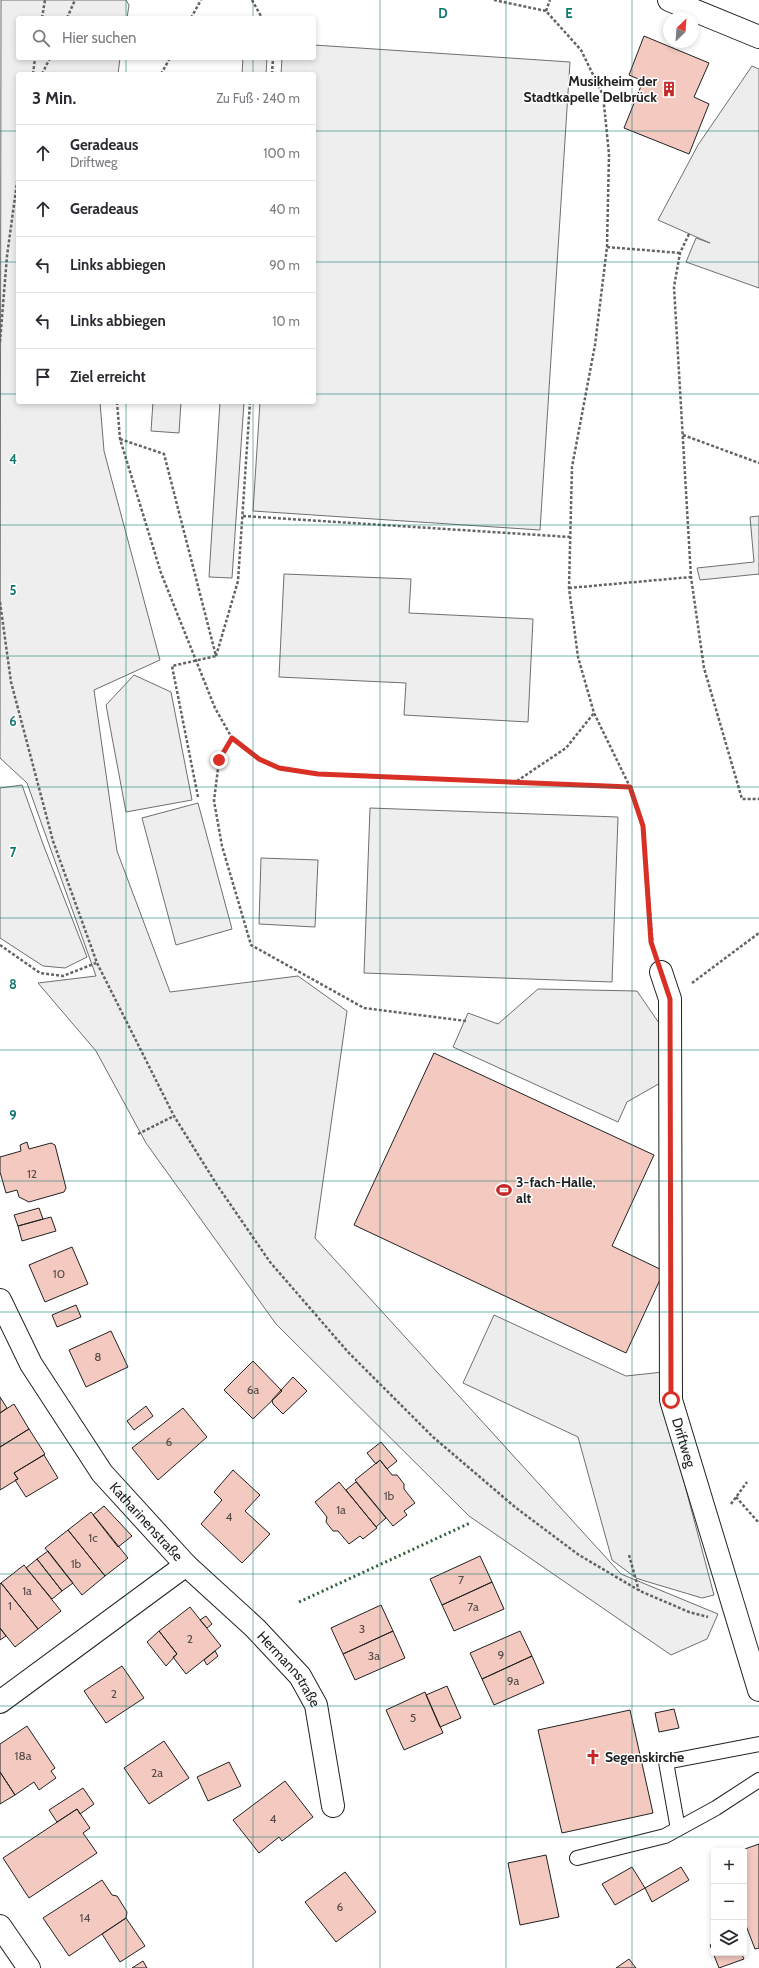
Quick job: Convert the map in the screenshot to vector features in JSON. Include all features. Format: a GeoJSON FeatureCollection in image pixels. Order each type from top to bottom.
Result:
{"type":"FeatureCollection","features":[{"type":"Feature","properties":{"kind":"street"},"geometry":{"type":"LineString","coordinates":[[669,0],[759,37]]}},
{"type":"Feature","properties":{"kind":"street","name":"Driftweg"},"geometry":{"type":"LineString","coordinates":[[661,972],[670,999],[671,1400],[759,1690]]}},
{"type":"Feature","properties":{"kind":"street","name":"Katharinenstraße"},"geometry":{"type":"LineString","coordinates":[[0,1300],[31,1364],[102,1473],[186,1565],[0,1702]]}},
{"type":"Feature","properties":{"kind":"street","name":"Hermannstraße"},"geometry":{"type":"LineString","coordinates":[[186,1565],[255,1628],[300,1676],[316,1705],[333,1806]]}},
{"type":"Feature","properties":{"kind":"street"},"geometry":{"type":"LineString","coordinates":[[0,1926],[29,1968]]}},
{"type":"Feature","properties":{"kind":"lane"},"geometry":{"type":"LineString","coordinates":[[678,1829],[666,1762],[759,1744]]}},
{"type":"Feature","properties":{"kind":"lane"},"geometry":{"type":"LineString","coordinates":[[577,1858],[665,1836],[716,1808],[759,1780]]}},
{"type":"Feature","properties":{"kind":"path"},"geometry":{"type":"LineString","coordinates":[[42,16],[45,0]]}},
{"type":"Feature","properties":{"kind":"path"},"geometry":{"type":"LineString","coordinates":[[68,16],[75,0]]}},
{"type":"Feature","properties":{"kind":"path"},"geometry":{"type":"LineString","coordinates":[[193,16],[201,0]]}},
{"type":"Feature","properties":{"kind":"path"},"geometry":{"type":"LineString","coordinates":[[252,0],[261,16]]}},
{"type":"Feature","properties":{"kind":"path"},"geometry":{"type":"LineString","coordinates":[[494,0],[546,11],[582,50],[603,95],[609,154],[607,247],[595,345],[572,467],[569,588],[578,657],[594,713],[630,787],[643,826],[651,942],[661,972]]}},
{"type":"Feature","properties":{"kind":"path"},"geometry":{"type":"LineString","coordinates":[[546,11],[550,0]]}},
{"type":"Feature","properties":{"kind":"path"},"geometry":{"type":"LineString","coordinates":[[33,72],[36,60]]}},
{"type":"Feature","properties":{"kind":"path"},"geometry":{"type":"LineString","coordinates":[[43,72],[49,60]]}},
{"type":"Feature","properties":{"kind":"path"},"geometry":{"type":"LineString","coordinates":[[162,72],[169,60]]}},
{"type":"Feature","properties":{"kind":"path"},"geometry":{"type":"LineString","coordinates":[[272,72],[273,60]]}},
{"type":"Feature","properties":{"kind":"path"},"geometry":{"type":"LineString","coordinates":[[0,342],[7,256],[16,190]]}},
{"type":"Feature","properties":{"kind":"path"},"geometry":{"type":"LineString","coordinates":[[689,234],[680,253],[674,287],[691,577],[704,668],[742,799],[759,799]]}},
{"type":"Feature","properties":{"kind":"path"},"geometry":{"type":"LineString","coordinates":[[607,247],[680,253]]}},
{"type":"Feature","properties":{"kind":"path"},"geometry":{"type":"LineString","coordinates":[[117,404],[120,438],[161,573],[196,662],[215,708],[232,738],[259,759],[279,768],[310,772],[630,787]]}},
{"type":"Feature","properties":{"kind":"path"},"geometry":{"type":"LineString","coordinates":[[216,656],[238,581],[250,404]]}},
{"type":"Feature","properties":{"kind":"path"},"geometry":{"type":"LineString","coordinates":[[683,435],[759,463]]}},
{"type":"Feature","properties":{"kind":"path"},"geometry":{"type":"LineString","coordinates":[[120,438],[164,454],[216,656]]}},
{"type":"Feature","properties":{"kind":"path"},"geometry":{"type":"LineString","coordinates":[[243,516],[570,538]]}},
{"type":"Feature","properties":{"kind":"path"},"geometry":{"type":"LineString","coordinates":[[569,588],[691,577]]}},
{"type":"Feature","properties":{"kind":"path"},"geometry":{"type":"LineString","coordinates":[[0,602],[11,682],[33,769],[53,841],[97,963],[174,1116],[216,1185],[270,1262],[348,1352],[433,1436],[515,1507],[579,1554],[640,1591],[689,1612],[739,1626]]}},
{"type":"Feature","properties":{"kind":"path"},"geometry":{"type":"LineString","coordinates":[[198,797],[172,666],[196,662],[216,656]]}},
{"type":"Feature","properties":{"kind":"path"},"geometry":{"type":"LineString","coordinates":[[517,781],[566,748],[594,713]]}},
{"type":"Feature","properties":{"kind":"path"},"geometry":{"type":"LineString","coordinates":[[232,738],[219,760],[214,801],[222,846],[251,945],[364,1008],[466,1021]]}},
{"type":"Feature","properties":{"kind":"path"},"geometry":{"type":"LineString","coordinates":[[670,999],[759,934]]}},
{"type":"Feature","properties":{"kind":"path"},"geometry":{"type":"LineString","coordinates":[[0,945],[40,973],[63,976],[97,963]]}},
{"type":"Feature","properties":{"kind":"path"},"geometry":{"type":"LineString","coordinates":[[138,1134],[174,1116]]}},
{"type":"Feature","properties":{"kind":"path"},"geometry":{"type":"LineString","coordinates":[[736,1497],[759,1523]]}},
{"type":"Feature","properties":{"kind":"path"},"geometry":{"type":"LineString","coordinates":[[629,1555],[640,1591]]}},
{"type":"Feature","properties":{"kind":"shaded area"},"geometry":{"type":"Polygon","coordinates":[[[1,0],[126,0],[129,5],[127,16],[16,16],[16,60],[120,60],[118,72],[16,72],[16,404],[100,404],[104,451],[160,660],[94,690],[117,851],[170,992],[298,976],[347,1011],[315,1238],[621,1574],[718,1614],[707,1639],[671,1655],[469,1516],[276,1324],[146,1143],[96,1051],[38,983],[96,976],[27,783],[0,758],[1,0]]]}},
{"type":"Feature","properties":{"kind":"shaded area"},"geometry":{"type":"Polygon","coordinates":[[[316,45],[570,62],[540,530],[253,511],[260,404],[316,404],[316,72],[281,72],[282,60],[316,60],[316,45]]]}},
{"type":"Feature","properties":{"kind":"shaded area"},"geometry":{"type":"Polygon","coordinates":[[[243,60],[267,60],[266,72],[242,72],[243,60]]]}},
{"type":"Feature","properties":{"kind":"shaded area"},"geometry":{"type":"Polygon","coordinates":[[[752,66],[759,69],[759,288],[686,262],[696,238],[710,243],[658,220],[698,145],[752,66]]]}},
{"type":"Feature","properties":{"kind":"shaded area"},"geometry":{"type":"Polygon","coordinates":[[[153,404],[181,404],[179,433],[151,431],[153,404]]]}},
{"type":"Feature","properties":{"kind":"shaded area"},"geometry":{"type":"Polygon","coordinates":[[[220,404],[244,404],[232,578],[209,577],[220,404]]]}},
{"type":"Feature","properties":{"kind":"shaded area"},"geometry":{"type":"Polygon","coordinates":[[[759,516],[759,574],[700,580],[697,568],[754,562],[750,517],[759,516]]]}},
{"type":"Feature","properties":{"kind":"shaded area"},"geometry":{"type":"Polygon","coordinates":[[[284,574],[411,579],[409,613],[533,619],[528,722],[404,715],[406,683],[279,677],[284,574]]]}},
{"type":"Feature","properties":{"kind":"shaded area"},"geometry":{"type":"Polygon","coordinates":[[[134,675],[171,692],[192,800],[126,812],[106,705],[134,675]]]}},
{"type":"Feature","properties":{"kind":"shaded area"},"geometry":{"type":"Polygon","coordinates":[[[22,785],[43,844],[87,957],[65,968],[43,966],[0,938],[0,788],[22,785]]]}},
{"type":"Feature","properties":{"kind":"shaded area"},"geometry":{"type":"Polygon","coordinates":[[[198,803],[232,929],[176,945],[142,818],[198,803]]]}},
{"type":"Feature","properties":{"kind":"shaded area"},"geometry":{"type":"Polygon","coordinates":[[[370,808],[618,817],[612,982],[364,973],[370,808]]]}},
{"type":"Feature","properties":{"kind":"shaded area"},"geometry":{"type":"Polygon","coordinates":[[[261,858],[318,860],[315,927],[259,924],[261,858]]]}},
{"type":"Feature","properties":{"kind":"shaded area"},"geometry":{"type":"Polygon","coordinates":[[[538,989],[637,991],[661,1026],[662,1082],[627,1102],[618,1122],[453,1047],[468,1013],[498,1024],[538,989]]]}},
{"type":"Feature","properties":{"kind":"shaded area"},"geometry":{"type":"Polygon","coordinates":[[[494,1315],[626,1376],[663,1372],[666,1414],[714,1595],[702,1598],[636,1578],[612,1560],[578,1437],[463,1383],[494,1315]]]}},
{"type":"Feature","properties":{"kind":"building","name":"Musikheim der Stadtkapelle Delbrück"},"geometry":{"type":"Polygon","coordinates":[[[644,36],[663,44],[663,48],[673,48],[709,63],[694,97],[709,104],[689,154],[624,128],[643,81],[629,75],[644,36]]]}},
{"type":"Feature","properties":{"kind":"building","name":"3-fach-Halle, alt"},"geometry":{"type":"Polygon","coordinates":[[[434,1053],[654,1155],[612,1246],[664,1271],[626,1353],[354,1225],[434,1053]]]}},
{"type":"Feature","properties":{"kind":"building"},"geometry":{"type":"Polygon","coordinates":[[[27,1142],[29,1149],[51,1143],[55,1145],[66,1188],[64,1192],[29,1202],[19,1197],[17,1190],[6,1193],[0,1172],[0,1157],[21,1151],[20,1145],[27,1142]]]}},
{"type":"Feature","properties":{"kind":"building"},"geometry":{"type":"Polygon","coordinates":[[[39,1208],[43,1219],[18,1226],[14,1215],[39,1208]]]}},
{"type":"Feature","properties":{"kind":"building"},"geometry":{"type":"Polygon","coordinates":[[[51,1217],[56,1231],[22,1241],[18,1226],[51,1217]]]}},
{"type":"Feature","properties":{"kind":"building"},"geometry":{"type":"Polygon","coordinates":[[[72,1247],[88,1284],[45,1302],[29,1265],[72,1247]]]}},
{"type":"Feature","properties":{"kind":"building"},"geometry":{"type":"Polygon","coordinates":[[[76,1305],[81,1317],[57,1327],[52,1315],[76,1305]]]}},
{"type":"Feature","properties":{"kind":"building"},"geometry":{"type":"Polygon","coordinates":[[[111,1331],[128,1367],[86,1387],[69,1350],[111,1331]]]}},
{"type":"Feature","properties":{"kind":"building"},"geometry":{"type":"Polygon","coordinates":[[[253,1361],[282,1391],[253,1419],[224,1390],[253,1361]]]}},
{"type":"Feature","properties":{"kind":"building"},"geometry":{"type":"Polygon","coordinates":[[[293,1377],[307,1391],[283,1414],[273,1404],[272,1400],[293,1377]]]}},
{"type":"Feature","properties":{"kind":"building"},"geometry":{"type":"Polygon","coordinates":[[[0,1397],[7,1408],[0,1413],[0,1397]]]}},
{"type":"Feature","properties":{"kind":"building"},"geometry":{"type":"Polygon","coordinates":[[[14,1404],[29,1429],[0,1447],[0,1413],[14,1404]]]}},
{"type":"Feature","properties":{"kind":"building"},"geometry":{"type":"Polygon","coordinates":[[[146,1406],[153,1416],[134,1430],[127,1421],[146,1406]]]}},
{"type":"Feature","properties":{"kind":"building"},"geometry":{"type":"Polygon","coordinates":[[[183,1408],[207,1437],[158,1480],[132,1448],[183,1408]]]}},
{"type":"Feature","properties":{"kind":"building"},"geometry":{"type":"Polygon","coordinates":[[[29,1429],[45,1454],[14,1473],[18,1479],[0,1490],[0,1447],[29,1429]]]}},
{"type":"Feature","properties":{"kind":"building"},"geometry":{"type":"Polygon","coordinates":[[[381,1442],[397,1461],[387,1469],[380,1460],[376,1464],[367,1453],[381,1442]]]}},
{"type":"Feature","properties":{"kind":"building"},"geometry":{"type":"Polygon","coordinates":[[[44,1455],[58,1478],[26,1497],[15,1480],[18,1479],[14,1473],[44,1455]]]}},
{"type":"Feature","properties":{"kind":"building"},"geometry":{"type":"Polygon","coordinates":[[[380,1460],[392,1475],[397,1475],[404,1484],[404,1489],[415,1503],[404,1511],[407,1515],[393,1526],[355,1480],[380,1460]]]}},
{"type":"Feature","properties":{"kind":"building"},"geometry":{"type":"Polygon","coordinates":[[[233,1470],[260,1495],[245,1511],[270,1534],[242,1563],[201,1524],[222,1500],[214,1492],[233,1470]]]}},
{"type":"Feature","properties":{"kind":"building"},"geometry":{"type":"Polygon","coordinates":[[[339,1482],[377,1528],[363,1539],[360,1536],[349,1544],[338,1531],[333,1531],[326,1522],[327,1517],[315,1502],[339,1482]]]}},
{"type":"Feature","properties":{"kind":"building"},"geometry":{"type":"Polygon","coordinates":[[[356,1482],[386,1518],[376,1527],[346,1490],[356,1482]]]}},
{"type":"Feature","properties":{"kind":"building"},"geometry":{"type":"Polygon","coordinates":[[[104,1506],[132,1536],[118,1547],[93,1515],[104,1506]]]}},
{"type":"Feature","properties":{"kind":"building"},"geometry":{"type":"Polygon","coordinates":[[[91,1512],[128,1558],[105,1576],[68,1530],[91,1512]]]}},
{"type":"Feature","properties":{"kind":"building"},"geometry":{"type":"Polygon","coordinates":[[[68,1530],[105,1576],[82,1595],[45,1548],[68,1530]]]}},
{"type":"Feature","properties":{"kind":"building"},"geometry":{"type":"Polygon","coordinates":[[[48,1551],[73,1583],[62,1591],[37,1559],[48,1551]]]}},
{"type":"Feature","properties":{"kind":"building"},"geometry":{"type":"Polygon","coordinates":[[[480,1556],[492,1582],[442,1605],[430,1579],[480,1556]]]}},
{"type":"Feature","properties":{"kind":"building"},"geometry":{"type":"Polygon","coordinates":[[[37,1559],[62,1591],[52,1599],[26,1568],[37,1559]]]}},
{"type":"Feature","properties":{"kind":"building"},"geometry":{"type":"Polygon","coordinates":[[[24,1565],[61,1611],[38,1629],[1,1583],[24,1565]]]}},
{"type":"Feature","properties":{"kind":"building"},"geometry":{"type":"Polygon","coordinates":[[[492,1582],[504,1609],[454,1631],[442,1605],[492,1582]]]}},
{"type":"Feature","properties":{"kind":"building"},"geometry":{"type":"Polygon","coordinates":[[[1,1583],[38,1629],[15,1647],[0,1628],[1,1583]]]}},
{"type":"Feature","properties":{"kind":"building"},"geometry":{"type":"Polygon","coordinates":[[[381,1605],[393,1631],[343,1654],[331,1628],[381,1605]]]}},
{"type":"Feature","properties":{"kind":"building"},"geometry":{"type":"Polygon","coordinates":[[[190,1607],[221,1646],[186,1674],[173,1657],[177,1654],[159,1631],[190,1607]]]}},
{"type":"Feature","properties":{"kind":"building"},"geometry":{"type":"Polygon","coordinates":[[[206,1616],[212,1624],[207,1628],[200,1620],[206,1616]]]}},
{"type":"Feature","properties":{"kind":"building"},"geometry":{"type":"Polygon","coordinates":[[[0,1628],[6,1636],[0,1640],[0,1628]]]}},
{"type":"Feature","properties":{"kind":"building"},"geometry":{"type":"Polygon","coordinates":[[[159,1631],[177,1654],[166,1666],[147,1642],[159,1631]]]}},
{"type":"Feature","properties":{"kind":"building"},"geometry":{"type":"Polygon","coordinates":[[[393,1631],[405,1658],[355,1680],[343,1654],[393,1631]]]}},
{"type":"Feature","properties":{"kind":"building"},"geometry":{"type":"Polygon","coordinates":[[[520,1631],[532,1656],[482,1679],[470,1653],[520,1631]]]}},
{"type":"Feature","properties":{"kind":"building"},"geometry":{"type":"Polygon","coordinates":[[[215,1651],[218,1656],[207,1665],[204,1660],[215,1651]]]}},
{"type":"Feature","properties":{"kind":"building"},"geometry":{"type":"Polygon","coordinates":[[[532,1656],[544,1683],[494,1705],[482,1679],[532,1656]]]}},
{"type":"Feature","properties":{"kind":"building"},"geometry":{"type":"Polygon","coordinates":[[[122,1666],[144,1698],[106,1723],[84,1691],[122,1666]]]}},
{"type":"Feature","properties":{"kind":"building"},"geometry":{"type":"Polygon","coordinates":[[[447,1686],[461,1718],[440,1727],[426,1695],[447,1686]]]}},
{"type":"Feature","properties":{"kind":"building"},"geometry":{"type":"Polygon","coordinates":[[[425,1692],[443,1733],[404,1750],[386,1710],[425,1692]]]}},
{"type":"Feature","properties":{"kind":"building"},"geometry":{"type":"Polygon","coordinates":[[[674,1709],[679,1728],[659,1732],[655,1713],[674,1709]]]}},
{"type":"Feature","properties":{"kind":"building","name":"Segenskirche"},"geometry":{"type":"Polygon","coordinates":[[[630,1710],[653,1813],[562,1833],[538,1730],[630,1710]]]}},
{"type":"Feature","properties":{"kind":"building"},"geometry":{"type":"Polygon","coordinates":[[[27,1726],[55,1768],[51,1771],[56,1778],[39,1790],[34,1782],[15,1795],[0,1772],[0,1744],[27,1726]]]}},
{"type":"Feature","properties":{"kind":"building"},"geometry":{"type":"Polygon","coordinates":[[[164,1741],[189,1778],[149,1804],[124,1768],[164,1741]]]}},
{"type":"Feature","properties":{"kind":"building"},"geometry":{"type":"Polygon","coordinates":[[[229,1762],[241,1786],[208,1801],[197,1777],[229,1762]]]}},
{"type":"Feature","properties":{"kind":"building"},"geometry":{"type":"Polygon","coordinates":[[[0,1772],[15,1795],[0,1804],[0,1772]]]}},
{"type":"Feature","properties":{"kind":"building"},"geometry":{"type":"Polygon","coordinates":[[[285,1781],[313,1817],[282,1841],[279,1837],[259,1853],[233,1820],[285,1781]]]}},
{"type":"Feature","properties":{"kind":"building"},"geometry":{"type":"Polygon","coordinates":[[[83,1788],[94,1804],[80,1814],[77,1809],[57,1822],[49,1810],[83,1788]]]}},
{"type":"Feature","properties":{"kind":"building"},"geometry":{"type":"Polygon","coordinates":[[[77,1809],[90,1828],[83,1833],[97,1853],[29,1898],[3,1858],[77,1809]]]}},
{"type":"Feature","properties":{"kind":"building"},"geometry":{"type":"Polygon","coordinates":[[[759,1844],[759,1948],[755,1949],[747,1928],[747,1848],[759,1844]]]}},
{"type":"Feature","properties":{"kind":"building"},"geometry":{"type":"Polygon","coordinates":[[[546,1855],[559,1917],[520,1925],[508,1863],[546,1855]]]}},
{"type":"Feature","properties":{"kind":"building"},"geometry":{"type":"Polygon","coordinates":[[[632,1867],[645,1888],[615,1905],[602,1884],[632,1867]]]}},
{"type":"Feature","properties":{"kind":"building"},"geometry":{"type":"Polygon","coordinates":[[[681,1867],[689,1880],[652,1902],[645,1888],[681,1867]]]}},
{"type":"Feature","properties":{"kind":"building"},"geometry":{"type":"Polygon","coordinates":[[[345,1872],[376,1912],[336,1942],[305,1902],[345,1872]]]}},
{"type":"Feature","properties":{"kind":"building"},"geometry":{"type":"Polygon","coordinates":[[[102,1880],[112,1895],[117,1896],[127,1912],[126,1918],[69,1956],[43,1918],[102,1880]]]}},
{"type":"Feature","properties":{"kind":"building"},"geometry":{"type":"Polygon","coordinates":[[[126,1918],[145,1946],[120,1962],[102,1934],[126,1918]]]}},
{"type":"Feature","properties":{"kind":"building"},"geometry":{"type":"Polygon","coordinates":[[[714,1956],[742,1956],[744,1959],[719,1968],[714,1956]]]}},
{"type":"Feature","properties":{"kind":"building"},"geometry":{"type":"Polygon","coordinates":[[[629,1959],[636,1968],[616,1968],[629,1959]]]}},
{"type":"Feature","properties":{"kind":"building"},"geometry":{"type":"Polygon","coordinates":[[[143,1961],[147,1968],[132,1968],[143,1961]]]}},
{"type":"Feature","properties":{"kind":"hedge"},"geometry":{"type":"LineString","coordinates":[[299,1602],[470,1523]]}},
{"type":"Feature","properties":{"kind":"place","name":"Musikheim der Stadtkapelle Delbrück"},"geometry":{"type":"Point","coordinates":[669,89]}},
{"type":"Feature","properties":{"kind":"place","name":"3-fach-Halle, alt"},"geometry":{"type":"Point","coordinates":[504,1190]}},
{"type":"Feature","properties":{"kind":"place","name":"Segenskirche"},"geometry":{"type":"Point","coordinates":[593,1757]}},
{"type":"Feature","properties":{"kind":"route"},"geometry":{"type":"LineString","coordinates":[[219,760],[232,738],[259,759],[279,768],[318,774],[517,781],[630,787],[643,826],[651,942],[670,999],[671,1400]]}}]}
